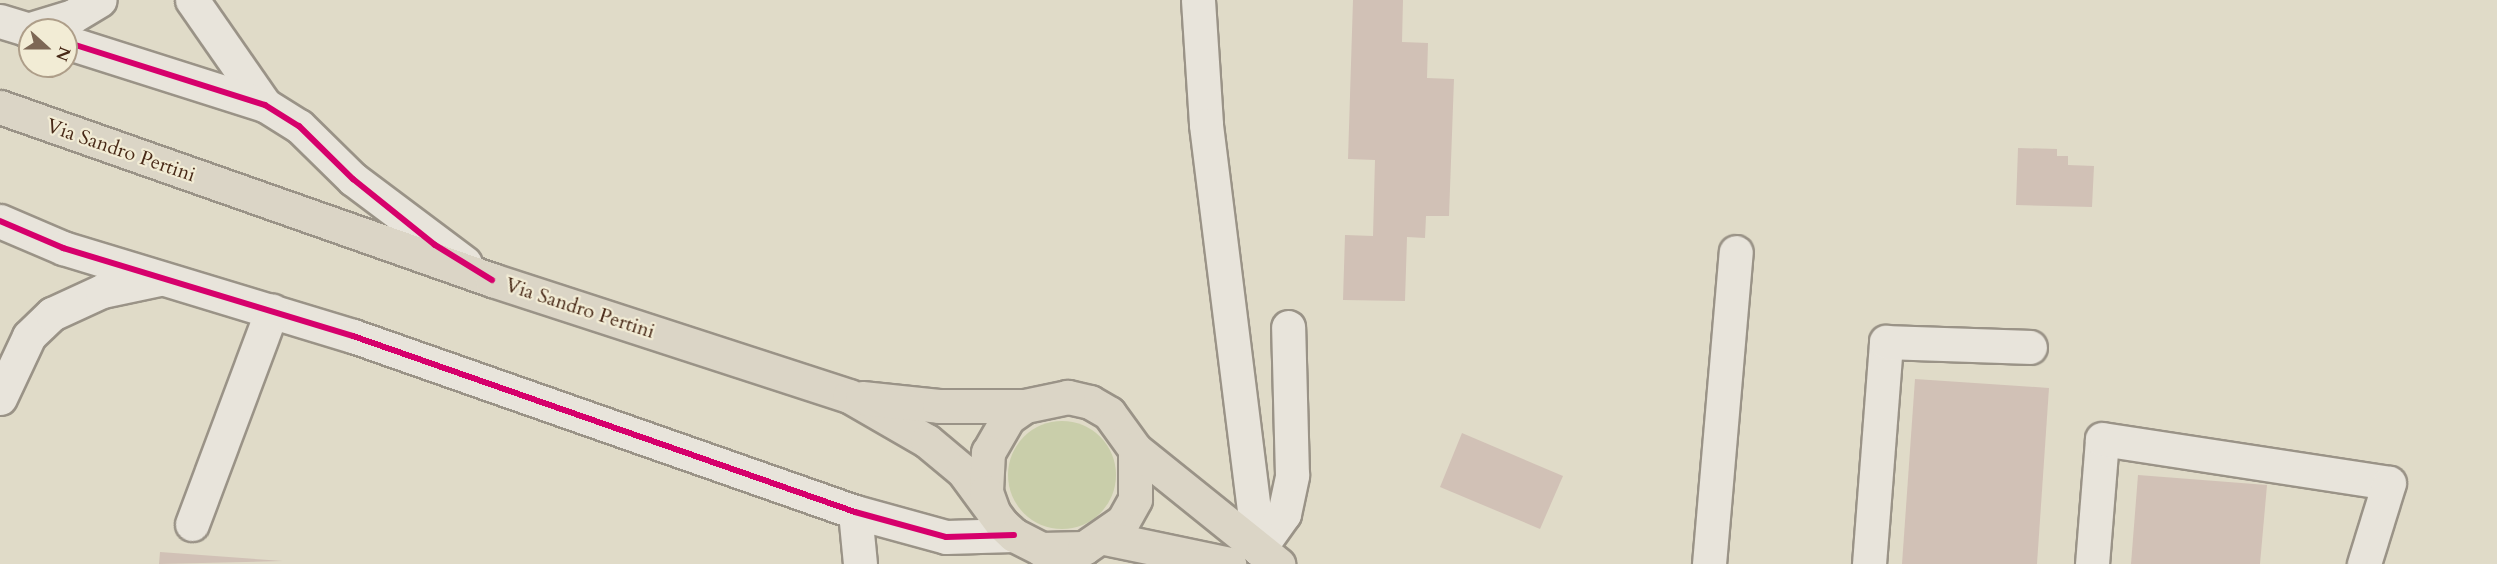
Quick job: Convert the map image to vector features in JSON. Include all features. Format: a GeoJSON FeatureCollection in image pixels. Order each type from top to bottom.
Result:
{"type":"FeatureCollection","features":[{"type":"Feature","properties":{"kind":"main road","name":"Via Sandro Pertini"},"geometry":{"type":"LineString","coordinates":[[0,107],[492,280],[849,396],[927,441],[963,471],[1015,537]]}},
{"type":"Feature","properties":{"kind":"main road"},"geometry":{"type":"LineString","coordinates":[[849,396],[939,406],[1025,406],[1057,398],[1090,402],[1109,413],[1135,449],[1268,557]]}},
{"type":"Feature","properties":{"kind":"main road"},"geometry":{"type":"LineString","coordinates":[[1025,406],[1008,418],[988,452],[986,492],[1015,537],[1056,552],[1092,550],[1229,564]]}},
{"type":"Feature","properties":{"kind":"main road"},"geometry":{"type":"LineString","coordinates":[[1092,550],[1135,499],[1135,449]]}},
{"type":"Feature","properties":{"kind":"street"},"geometry":{"type":"LineString","coordinates":[[46,18],[100,0]]}},
{"type":"Feature","properties":{"kind":"street"},"geometry":{"type":"LineString","coordinates":[[192,0],[265,105]]}},
{"type":"Feature","properties":{"kind":"street"},"geometry":{"type":"LineString","coordinates":[[1198,0],[1206,125],[1268,557]]}},
{"type":"Feature","properties":{"kind":"street"},"geometry":{"type":"LineString","coordinates":[[78,46],[265,105],[299,126],[353,179],[435,245],[492,280]]}},
{"type":"Feature","properties":{"kind":"street"},"geometry":{"type":"LineString","coordinates":[[0,221],[55,245],[272,310],[855,512],[946,537],[1015,537]]}},
{"type":"Feature","properties":{"kind":"street"},"geometry":{"type":"LineString","coordinates":[[1709,564],[1736,252]]}},
{"type":"Feature","properties":{"kind":"street"},"geometry":{"type":"LineString","coordinates":[[0,399],[25,343],[52,314],[102,291],[165,278]]}},
{"type":"Feature","properties":{"kind":"street"},"geometry":{"type":"LineString","coordinates":[[192,524],[272,310]]}},
{"type":"Feature","properties":{"kind":"street"},"geometry":{"type":"LineString","coordinates":[[1268,557],[1284,514],[1292,475],[1288,327]]}},
{"type":"Feature","properties":{"kind":"street"},"geometry":{"type":"LineString","coordinates":[[1869,564],[1886,342],[2030,347]]}},
{"type":"Feature","properties":{"kind":"street"},"geometry":{"type":"LineString","coordinates":[[2092,564],[2102,439],[2390,483],[2364,564]]}},
{"type":"Feature","properties":{"kind":"street"},"geometry":{"type":"LineString","coordinates":[[853,559],[855,512]]}},
{"type":"Feature","properties":{"kind":"green space"},"geometry":{"type":"Polygon","coordinates":[[[1062,421],[1092,430],[1100,437],[1107,445],[1116,475],[1107,505],[1100,513],[1092,520],[1062,529],[1032,520],[1024,513],[1017,505],[1008,475],[1017,445],[1024,437],[1032,430],[1062,421]]]}},
{"type":"Feature","properties":{"kind":"building"},"geometry":{"type":"Polygon","coordinates":[[[1353,0],[1403,0],[1402,42],[1428,43],[1427,78],[1454,79],[1449,216],[1426,216],[1425,238],[1407,237],[1405,301],[1343,300],[1345,235],[1373,236],[1375,160],[1348,159],[1353,0]]]}},
{"type":"Feature","properties":{"kind":"building"},"geometry":{"type":"Polygon","coordinates":[[[2018,148],[2057,149],[2057,156],[2068,156],[2068,165],[2094,166],[2092,207],[2016,205],[2018,148]]]}},
{"type":"Feature","properties":{"kind":"building"},"geometry":{"type":"Polygon","coordinates":[[[1915,379],[2049,388],[2037,564],[1902,564],[1915,379]]]}},
{"type":"Feature","properties":{"kind":"building"},"geometry":{"type":"Polygon","coordinates":[[[1462,433],[1563,476],[1540,529],[1440,487],[1462,433]]]}},
{"type":"Feature","properties":{"kind":"building"},"geometry":{"type":"Polygon","coordinates":[[[2138,475],[2267,485],[2260,564],[2131,564],[2138,475]]]}},
{"type":"Feature","properties":{"kind":"building"},"geometry":{"type":"Polygon","coordinates":[[[160,552],[283,561],[159,564],[160,552]]]}},
{"type":"Feature","properties":{"kind":"cycle path"},"geometry":{"type":"LineString","coordinates":[[78,46],[265,105],[299,126],[353,179],[435,245],[492,280]]}},
{"type":"Feature","properties":{"kind":"cycle path"},"geometry":{"type":"LineString","coordinates":[[0,221],[63,248],[353,336],[855,512],[946,537],[1014,535]]}}]}
